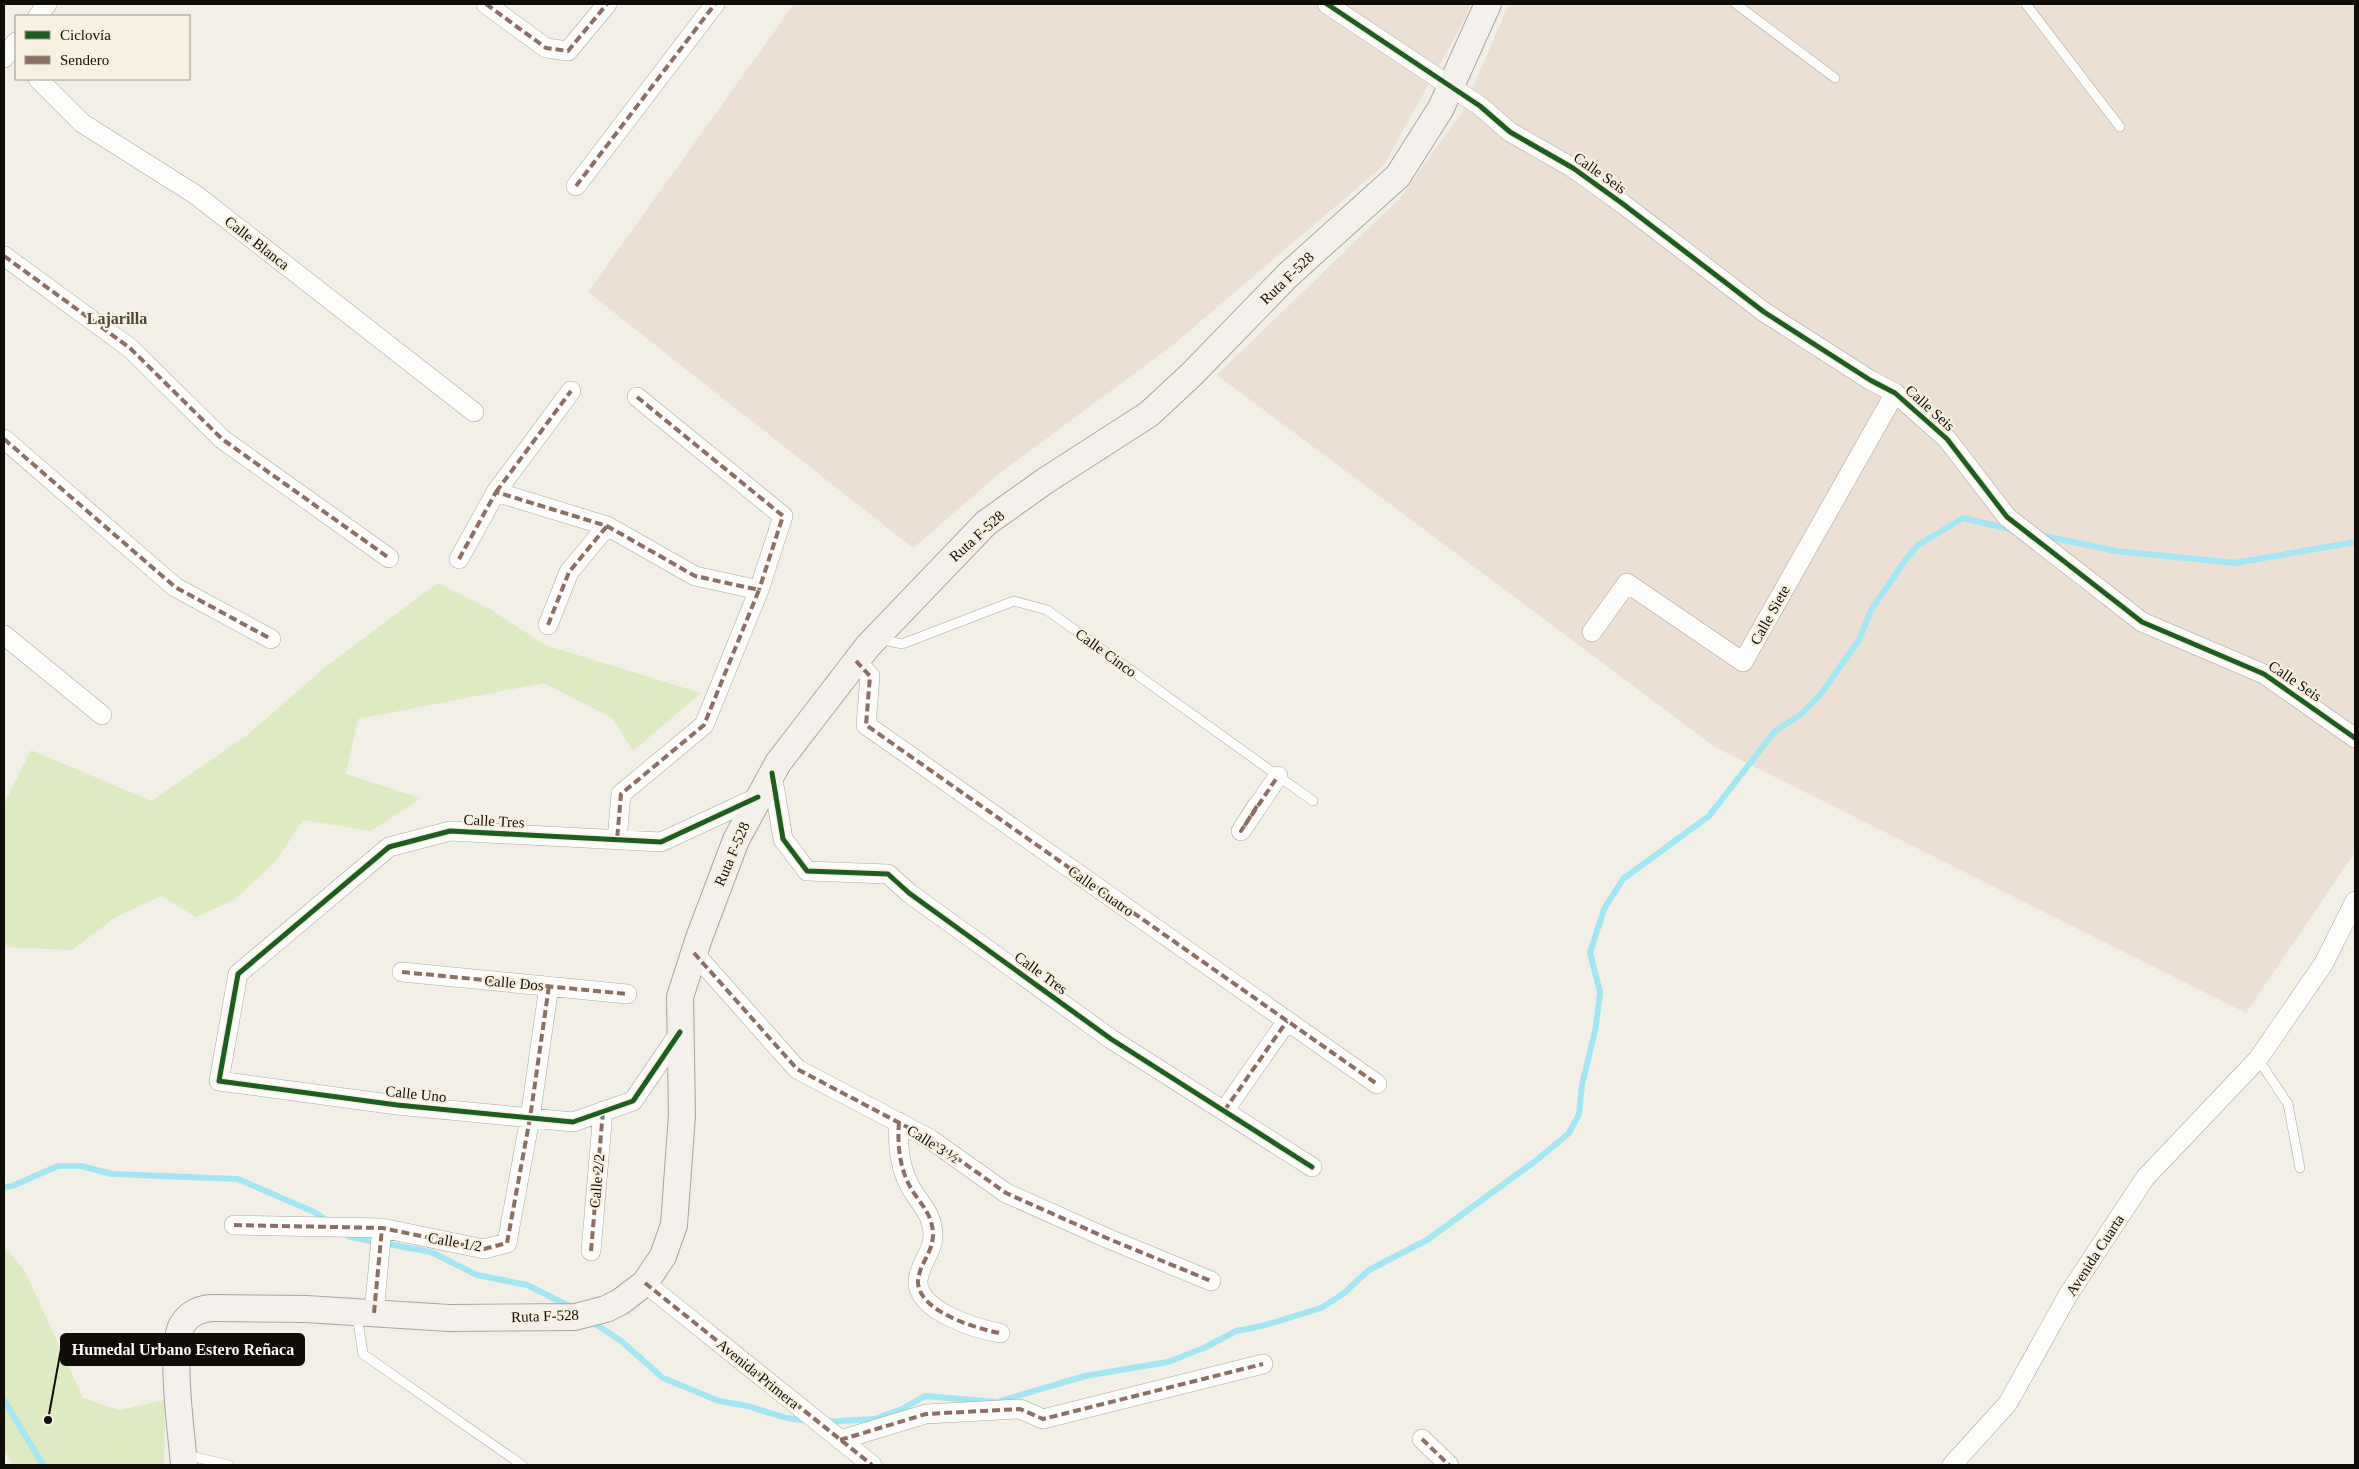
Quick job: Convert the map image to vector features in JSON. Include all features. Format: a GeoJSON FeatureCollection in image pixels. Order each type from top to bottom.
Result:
{"type":"FeatureCollection","features":[{"type":"Feature","properties":{"kind":"main road","name":"Ruta F-528"},"geometry":{"type":"LineString","coordinates":[[184,1460],[178,1397],[178,1339],[182,1324],[193,1313],[200,1310],[214,1308],[366,1312],[449,1318],[575,1317],[591,1314],[613,1306],[633,1293],[645,1282],[663,1256],[674,1225],[682,1115],[680,997],[694,953],[736,840],[768,803],[772,773],[863,668],[875,638],[986,523],[1045,481],[1149,414],[1192,374],[1288,275],[1398,176],[1441,108],[1488,4]]}},
{"type":"Feature","properties":{"kind":"street"},"geometry":{"type":"LineString","coordinates":[[39,15],[47,4]]}},
{"type":"Feature","properties":{"kind":"street"},"geometry":{"type":"LineString","coordinates":[[486,4],[546,48],[568,51],[607,4]]}},
{"type":"Feature","properties":{"kind":"street"},"geometry":{"type":"LineString","coordinates":[[576,186],[715,4]]}},
{"type":"Feature","properties":{"kind":"street","name":"Calle Seis"},"geometry":{"type":"LineString","coordinates":[[1327,4],[1480,106],[1510,132],[1572,168],[1623,204],[1764,312],[1870,380],[1895,393],[1947,439],[2007,518],[2142,622],[2264,674],[2355,738]]}},
{"type":"Feature","properties":{"kind":"street","name":"Calle Blanca"},"geometry":{"type":"LineString","coordinates":[[39,80],[82,123],[196,195],[474,412]]}},
{"type":"Feature","properties":{"kind":"street"},"geometry":{"type":"LineString","coordinates":[[4,256],[130,348],[222,439],[390,558]]}},
{"type":"Feature","properties":{"kind":"street"},"geometry":{"type":"LineString","coordinates":[[458,559],[496,492],[571,392]]}},
{"type":"Feature","properties":{"kind":"street","name":"Calle Siete"},"geometry":{"type":"LineString","coordinates":[[1592,632],[1627,583],[1743,662],[1895,393]]}},
{"type":"Feature","properties":{"kind":"street"},"geometry":{"type":"LineString","coordinates":[[617,840],[620,794],[704,725],[759,590],[784,516],[638,398]]}},
{"type":"Feature","properties":{"kind":"street"},"geometry":{"type":"LineString","coordinates":[[4,440],[175,587],[271,638]]}},
{"type":"Feature","properties":{"kind":"street"},"geometry":{"type":"LineString","coordinates":[[496,492],[607,526],[695,576],[759,590]]}},
{"type":"Feature","properties":{"kind":"street"},"geometry":{"type":"LineString","coordinates":[[548,626],[569,572],[607,526]]}},
{"type":"Feature","properties":{"kind":"street"},"geometry":{"type":"LineString","coordinates":[[4,635],[102,715]]}},
{"type":"Feature","properties":{"kind":"street","name":"Calle Cuatro"},"geometry":{"type":"LineString","coordinates":[[863,668],[866,726],[1378,1084]]}},
{"type":"Feature","properties":{"kind":"street"},"geometry":{"type":"LineString","coordinates":[[1258,806],[1240,832],[1278,776]]}},
{"type":"Feature","properties":{"kind":"street","name":"Calle Tres"},"geometry":{"type":"LineString","coordinates":[[238,974],[389,847],[450,831],[661,842],[768,803],[783,839],[807,871],[888,874],[909,893],[1111,1039],[1312,1167]]}},
{"type":"Feature","properties":{"kind":"street","name":"Avenida Cuarta"},"geometry":{"type":"LineString","coordinates":[[1952,1465],[2008,1403],[2068,1295],[2145,1178],[2258,1059],[2324,962],[2355,901]]}},
{"type":"Feature","properties":{"kind":"street","name":"Calle 3 ½"},"geometry":{"type":"LineString","coordinates":[[694,953],[797,1068],[930,1139],[1006,1193],[1109,1239],[1211,1280]]}},
{"type":"Feature","properties":{"kind":"street","name":"Calle Dos"},"geometry":{"type":"LineString","coordinates":[[402,972],[627,994]]}},
{"type":"Feature","properties":{"kind":"street","name":"Calle Uno"},"geometry":{"type":"LineString","coordinates":[[238,974],[219,1081],[396,1105],[573,1122],[633,1101],[680,1032]]}},
{"type":"Feature","properties":{"kind":"street","name":"Calle 1/2"},"geometry":{"type":"LineString","coordinates":[[234,1225],[382,1228],[484,1249],[507,1243],[530,1118],[549,986]]}},
{"type":"Feature","properties":{"kind":"street"},"geometry":{"type":"LineString","coordinates":[[1224,1111],[1287,1021]]}},
{"type":"Feature","properties":{"kind":"street","name":"Calle 2/2"},"geometry":{"type":"LineString","coordinates":[[591,1251],[603,1111]]}},
{"type":"Feature","properties":{"kind":"street"},"geometry":{"type":"LineString","coordinates":[[899,1122],[899,1154],[903,1168],[916,1196],[926,1208],[932,1225],[933,1245],[918,1280],[920,1292],[940,1311],[954,1319],[984,1330],[1000,1333]]}},
{"type":"Feature","properties":{"kind":"street"},"geometry":{"type":"LineString","coordinates":[[366,1312],[382,1228]]}},
{"type":"Feature","properties":{"kind":"street","name":"Avenida Primera"},"geometry":{"type":"LineString","coordinates":[[645,1282],[872,1465]]}},
{"type":"Feature","properties":{"kind":"street"},"geometry":{"type":"LineString","coordinates":[[840,1440],[926,1414],[1020,1409],[1043,1419],[1263,1364]]}},
{"type":"Feature","properties":{"kind":"street"},"geometry":{"type":"LineString","coordinates":[[1422,1439],[1449,1465]]}},
{"type":"Feature","properties":{"kind":"lane"},"geometry":{"type":"LineString","coordinates":[[1736,4],[1835,78]]}},
{"type":"Feature","properties":{"kind":"lane"},"geometry":{"type":"LineString","coordinates":[[2026,4],[2120,127]]}},
{"type":"Feature","properties":{"kind":"lane","name":"Calle Cinco"},"geometry":{"type":"LineString","coordinates":[[875,638],[902,644],[1014,601],[1047,610],[1313,801]]}},
{"type":"Feature","properties":{"kind":"lane"},"geometry":{"type":"LineString","coordinates":[[2258,1059],[2288,1104],[2300,1168]]}},
{"type":"Feature","properties":{"kind":"lane"},"geometry":{"type":"LineString","coordinates":[[366,1312],[363,1354],[522,1465]]}},
{"type":"Feature","properties":{"kind":"lane"},"geometry":{"type":"LineString","coordinates":[[184,1460],[229,1465]]}},
{"type":"Feature","properties":{"kind":"shaded area"},"geometry":{"type":"Polygon","coordinates":[[[794,4],[1471,4],[1461,26],[1384,165],[1174,344],[1000,473],[913,548],[588,292],[794,4]]]}},
{"type":"Feature","properties":{"kind":"shaded area"},"geometry":{"type":"Polygon","coordinates":[[[1509,4],[2355,4],[2355,852],[2246,1013],[1715,747],[1217,375],[1400,198],[1461,114],[1509,4]]]}},
{"type":"Feature","properties":{"kind":"green space"},"geometry":{"type":"Polygon","coordinates":[[[438,583],[490,609],[545,645],[701,693],[633,751],[612,718],[544,683],[358,719],[346,774],[421,798],[371,831],[303,820],[278,858],[236,899],[196,917],[161,896],[116,917],[72,950],[4,947],[4,804],[31,750],[151,801],[246,736],[329,664],[438,583]]]}},
{"type":"Feature","properties":{"kind":"green space"},"geometry":{"type":"Polygon","coordinates":[[[4,1246],[25,1271],[83,1398],[120,1410],[165,1400],[164,1465],[13,1465],[4,1451],[4,1246]]]}},
{"type":"Feature","properties":{"kind":"waterway"},"geometry":{"type":"LineString","coordinates":[[824,1422],[875,1419],[902,1409],[925,1396],[997,1402],[1085,1376],[1168,1362],[1206,1347],[1236,1331],[1262,1326],[1321,1308],[1343,1294],[1369,1270],[1427,1240],[1538,1159],[1569,1133],[1579,1114],[1582,1085],[1596,1026],[1600,992],[1590,953],[1604,909],[1623,879],[1709,816],[1775,731],[1800,715],[1820,695],[1859,640],[1871,610],[1906,559],[1918,545],[1963,518],[2014,530]]}},
{"type":"Feature","properties":{"kind":"waterway"},"geometry":{"type":"LineString","coordinates":[[2040,535],[2116,551],[2235,563],[2355,542]]}},
{"type":"Feature","properties":{"kind":"waterway"},"geometry":{"type":"LineString","coordinates":[[4,1187],[12,1186],[58,1166],[81,1166],[112,1174],[238,1179],[314,1212],[328,1221]]}},
{"type":"Feature","properties":{"kind":"waterway"},"geometry":{"type":"LineString","coordinates":[[345,1233],[350,1237],[431,1252],[477,1275],[527,1285],[573,1308]]}},
{"type":"Feature","properties":{"kind":"waterway"},"geometry":{"type":"LineString","coordinates":[[591,1321],[621,1341],[663,1378],[719,1401],[747,1406],[787,1418],[809,1421]]}},
{"type":"Feature","properties":{"kind":"waterway"},"geometry":{"type":"LineString","coordinates":[[4,1400],[43,1465]]}},
{"type":"Feature","properties":{"kind":"marked path"},"geometry":{"type":"LineString","coordinates":[[486,4],[546,48],[568,51],[607,4]]}},
{"type":"Feature","properties":{"kind":"marked path"},"geometry":{"type":"LineString","coordinates":[[576,186],[715,4]]}},
{"type":"Feature","properties":{"kind":"marked path"},"geometry":{"type":"LineString","coordinates":[[4,256],[130,348],[222,439],[389,558]]}},
{"type":"Feature","properties":{"kind":"marked path"},"geometry":{"type":"LineString","coordinates":[[496,492],[571,391]]}},
{"type":"Feature","properties":{"kind":"marked path"},"geometry":{"type":"LineString","coordinates":[[637,397],[783,516],[759,590]]}},
{"type":"Feature","properties":{"kind":"marked path"},"geometry":{"type":"LineString","coordinates":[[4,439],[175,587],[271,639]]}},
{"type":"Feature","properties":{"kind":"marked path"},"geometry":{"type":"LineString","coordinates":[[459,559],[496,492],[607,526],[695,576],[759,590],[704,725],[621,794],[617,840]]}},
{"type":"Feature","properties":{"kind":"marked path"},"geometry":{"type":"LineString","coordinates":[[548,625],[569,572],[607,526]]}},
{"type":"Feature","properties":{"kind":"marked path"},"geometry":{"type":"LineString","coordinates":[[856,661],[870,676],[866,725],[1377,1084]]}},
{"type":"Feature","properties":{"kind":"marked path"},"geometry":{"type":"LineString","coordinates":[[1257,806],[1241,831],[1278,776]]}},
{"type":"Feature","properties":{"kind":"marked path"},"geometry":{"type":"LineString","coordinates":[[694,953],[797,1069],[930,1139],[1006,1193],[1109,1239],[1211,1281]]}},
{"type":"Feature","properties":{"kind":"marked path"},"geometry":{"type":"LineString","coordinates":[[402,972],[627,994]]}},
{"type":"Feature","properties":{"kind":"marked path"},"geometry":{"type":"LineString","coordinates":[[234,1225],[382,1228],[484,1249],[507,1243],[530,1118],[549,986]]}},
{"type":"Feature","properties":{"kind":"marked path"},"geometry":{"type":"LineString","coordinates":[[1224,1111],[1287,1021]]}},
{"type":"Feature","properties":{"kind":"marked path"},"geometry":{"type":"LineString","coordinates":[[591,1251],[603,1111]]}},
{"type":"Feature","properties":{"kind":"marked path"},"geometry":{"type":"LineString","coordinates":[[899,1122],[899,1151],[903,1170],[911,1188],[925,1208],[933,1231],[931,1246],[922,1265],[918,1280],[920,1291],[927,1301],[950,1317],[963,1323],[1000,1333]]}},
{"type":"Feature","properties":{"kind":"marked path"},"geometry":{"type":"LineString","coordinates":[[374,1313],[382,1228]]}},
{"type":"Feature","properties":{"kind":"marked path"},"geometry":{"type":"LineString","coordinates":[[645,1283],[872,1465]]}},
{"type":"Feature","properties":{"kind":"marked path"},"geometry":{"type":"LineString","coordinates":[[840,1440],[926,1414],[1020,1409],[1043,1419],[1263,1364]]}},
{"type":"Feature","properties":{"kind":"marked path"},"geometry":{"type":"LineString","coordinates":[[1422,1439],[1449,1465]]}},
{"type":"Feature","properties":{"kind":"cycle path"},"geometry":{"type":"LineString","coordinates":[[1327,4],[1480,106],[1510,132],[1573,168],[1764,312],[1870,380],[1895,393],[1947,439],[2007,517],[2142,622],[2264,674],[2355,738]]}},
{"type":"Feature","properties":{"kind":"cycle path"},"geometry":{"type":"LineString","coordinates":[[772,773],[783,839],[807,871],[888,874],[909,893],[1111,1039],[1312,1167]]}},
{"type":"Feature","properties":{"kind":"cycle path"},"geometry":{"type":"LineString","coordinates":[[680,1032],[633,1101],[573,1122],[397,1105],[219,1081],[238,974],[389,847],[450,831],[661,842],[758,797]]}},
{"type":"Feature","properties":{"kind":"place","name":"Humedal Urbano Estero Reñaca"},"geometry":{"type":"Point","coordinates":[48,1420]}},
{"type":"Feature","properties":{"kind":"district","name":"Lajarilla"},"geometry":{"type":"Point","coordinates":[117,318]}}]}
